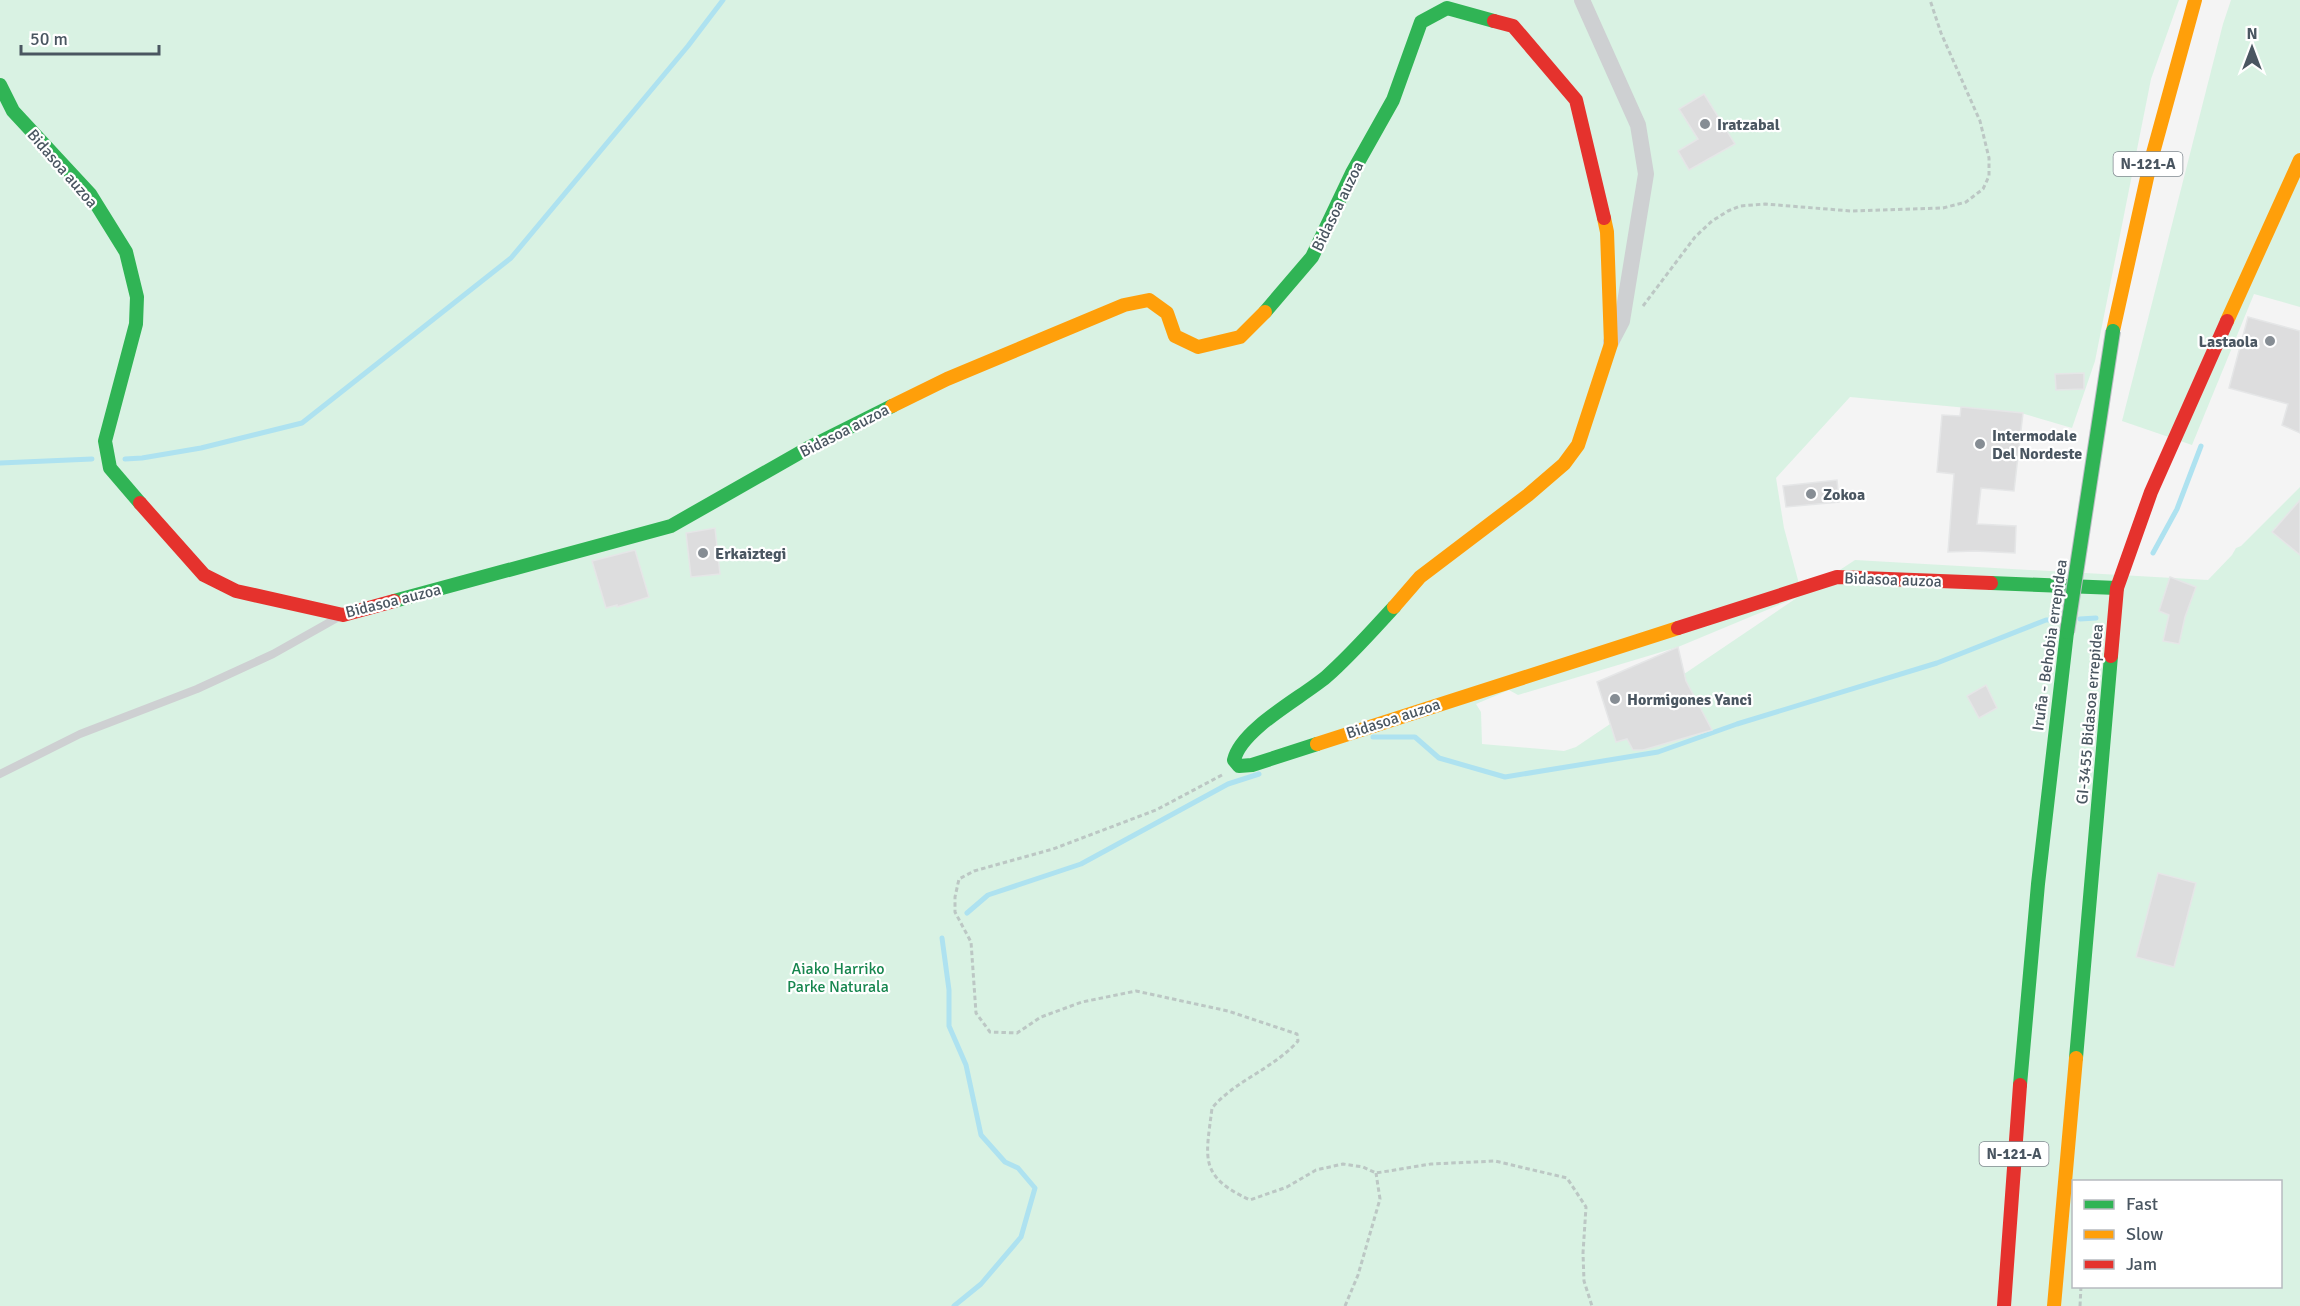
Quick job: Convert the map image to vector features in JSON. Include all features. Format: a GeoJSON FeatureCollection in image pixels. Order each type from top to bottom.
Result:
{"type":"FeatureCollection","features":[{"type":"Feature","properties":{"kind":"main road","name":"Iruña - Behobia errepidea"},"geometry":{"type":"LineString","coordinates":[[2004,1306],[2014,1140],[2031,943],[2049,771],[2067,632],[2113,331],[2141,192],[2159,121],[2195,0]]}},
{"type":"Feature","properties":{"kind":"main road","name":"Bidasoa auzoa"},"geometry":{"type":"LineString","coordinates":[[0,86],[13,111],[90,194],[126,252],[136,297],[136,324],[105,441],[110,468],[204,575],[236,591],[344,615],[671,526],[808,448],[947,379],[1125,305],[1149,300],[1167,313],[1175,336],[1198,347],[1240,337],[1277,300],[1312,257],[1352,173],[1393,100],[1420,22],[1447,8],[1513,26],[1576,100],[1607,232],[1611,344],[1578,445],[1564,464],[1528,495],[1420,577],[1326,677],[1246,737],[1236,751],[1234,760],[1239,766],[1252,765],[1837,577],[2117,588]]}},
{"type":"Feature","properties":{"kind":"main road","name":"GI-3455 Bidasoa errepidea"},"geometry":{"type":"LineString","coordinates":[[2054,1306],[2117,588],[2151,492],[2300,160]]}},
{"type":"Feature","properties":{"kind":"street","name":"Bidasoa auzoa"},"geometry":{"type":"LineString","coordinates":[[1582,0],[1638,125],[1646,174],[1622,321],[1611,344]]}},
{"type":"Feature","properties":{"kind":"lane"},"geometry":{"type":"LineString","coordinates":[[0,774],[80,734],[197,689],[273,654],[344,615]]}},
{"type":"Feature","properties":{"kind":"path"},"geometry":{"type":"LineString","coordinates":[[1641,308],[1695,237],[1712,221],[1740,206],[1765,204],[1851,212],[1931,209],[1966,202],[1983,189],[1989,176],[1989,158],[1980,121],[1941,33],[1930,0]]}},
{"type":"Feature","properties":{"kind":"path"},"geometry":{"type":"LineString","coordinates":[[1239,766],[1156,810],[1053,849],[974,871],[959,879],[955,897],[955,912],[971,942],[976,1013],[990,1032],[1017,1033],[1041,1017],[1082,1002],[1136,991],[1228,1011],[1297,1034],[1298,1041],[1286,1054],[1234,1088],[1212,1108],[1206,1154],[1210,1172],[1230,1191],[1250,1200],[1287,1187],[1316,1170],[1342,1164],[1363,1167],[1376,1173],[1431,1164],[1495,1161],[1567,1178],[1586,1207],[1584,1281],[1592,1306]]}},
{"type":"Feature","properties":{"kind":"path"},"geometry":{"type":"LineString","coordinates":[[1345,1306],[1358,1275],[1380,1199],[1376,1173]]}},
{"type":"Feature","properties":{"kind":"path"},"geometry":{"type":"LineString","coordinates":[[2080,1306],[2081,1288]]}},
{"type":"Feature","properties":{"kind":"green space","name":"Aiako Harriko Parke Naturala"},"geometry":{"type":"Polygon","coordinates":[[[0,0],[2179,0],[2151,79],[2095,361],[2072,428],[2021,413],[1850,397],[1776,478],[1784,528],[1802,595],[1855,560],[2208,580],[2236,548],[2241,546],[2300,487],[2300,1306],[0,1306],[0,0]],[[1798,597],[1678,647],[1518,695],[1509,690],[1476,704],[1481,712],[1482,744],[1564,751],[1576,747],[1798,597]]]}},
{"type":"Feature","properties":{"kind":"green space"},"geometry":{"type":"Polygon","coordinates":[[[2231,0],[2300,0],[2300,307],[2254,294],[2192,445],[2122,421],[2231,0]]]}},
{"type":"Feature","properties":{"kind":"building","name":"Iratzabal"},"geometry":{"type":"Polygon","coordinates":[[[1704,94],[1735,144],[1689,170],[1678,151],[1698,139],[1679,109],[1704,94]]]}},
{"type":"Feature","properties":{"kind":"building"},"geometry":{"type":"Polygon","coordinates":[[[2248,317],[2300,331],[2300,433],[2282,425],[2288,404],[2229,388],[2248,317]]]}},
{"type":"Feature","properties":{"kind":"building"},"geometry":{"type":"Polygon","coordinates":[[[2084,373],[2084,389],[2056,390],[2055,374],[2084,373]]]}},
{"type":"Feature","properties":{"kind":"building","name":"Intermodale Del Nordeste"},"geometry":{"type":"Polygon","coordinates":[[[1961,407],[2023,413],[2014,491],[1981,488],[1977,524],[2016,526],[2015,553],[1948,552],[1954,474],[1937,472],[1942,415],[1960,416],[1961,407]]]}},
{"type":"Feature","properties":{"kind":"building","name":"Zokoa"},"geometry":{"type":"Polygon","coordinates":[[[1837,480],[1839,502],[1786,507],[1783,486],[1837,480]]]}},
{"type":"Feature","properties":{"kind":"building"},"geometry":{"type":"Polygon","coordinates":[[[2300,500],[2300,555],[2272,532],[2300,500]]]}},
{"type":"Feature","properties":{"kind":"building","name":"Erkaiztegi"},"geometry":{"type":"Polygon","coordinates":[[[715,528],[720,574],[691,577],[686,533],[715,528]]]}},
{"type":"Feature","properties":{"kind":"building"},"geometry":{"type":"Polygon","coordinates":[[[635,550],[649,597],[606,608],[592,561],[635,550]]]}},
{"type":"Feature","properties":{"kind":"building"},"geometry":{"type":"Polygon","coordinates":[[[2170,577],[2196,587],[2185,617],[2179,644],[2163,641],[2169,615],[2159,611],[2170,577]]]}},
{"type":"Feature","properties":{"kind":"building","name":"Hormigones Yanci"},"geometry":{"type":"Polygon","coordinates":[[[1678,647],[1686,681],[1712,730],[1643,750],[1633,750],[1627,739],[1616,742],[1597,682],[1678,647]]]}},
{"type":"Feature","properties":{"kind":"building"},"geometry":{"type":"Polygon","coordinates":[[[1986,685],[1997,708],[1979,718],[1967,696],[1986,685]]]}},
{"type":"Feature","properties":{"kind":"building"},"geometry":{"type":"Polygon","coordinates":[[[2158,873],[2196,883],[2174,967],[2136,957],[2158,873]]]}},
{"type":"Feature","properties":{"kind":"waterway"},"geometry":{"type":"LineString","coordinates":[[125,459],[201,448],[302,423],[511,258],[688,46],[723,0]]}},
{"type":"Feature","properties":{"kind":"waterway"},"geometry":{"type":"LineString","coordinates":[[2153,553],[2177,509],[2201,446]]}},
{"type":"Feature","properties":{"kind":"waterway"},"geometry":{"type":"LineString","coordinates":[[0,463],[92,459]]}},
{"type":"Feature","properties":{"kind":"waterway"},"geometry":{"type":"LineString","coordinates":[[2080,619],[2096,618]]}},
{"type":"Feature","properties":{"kind":"waterway"},"geometry":{"type":"LineString","coordinates":[[1373,737],[1415,737],[1439,758],[1505,777],[1658,752],[1737,724],[1937,663],[2046,620],[2059,620]]}},
{"type":"Feature","properties":{"kind":"waterway"},"geometry":{"type":"LineString","coordinates":[[967,913],[988,895],[1081,864],[1228,784],[1259,774]]}},
{"type":"Feature","properties":{"kind":"waterway"},"geometry":{"type":"LineString","coordinates":[[942,938],[949,990],[949,1026],[966,1065],[981,1135],[1005,1162],[1018,1168],[1035,1188],[1021,1237],[981,1284],[954,1306]]}},
{"type":"Feature","properties":{"kind":"traffic: fast"},"geometry":{"type":"LineString","coordinates":[[1265,312],[1312,257],[1352,173],[1393,100],[1421,22],[1447,8],[1494,21]]}},
{"type":"Feature","properties":{"kind":"traffic: fast"},"geometry":{"type":"LineString","coordinates":[[0,85],[13,111],[90,194],[126,252],[137,297],[136,324],[105,441],[110,468],[140,503]]}},
{"type":"Feature","properties":{"kind":"traffic: fast"},"geometry":{"type":"LineString","coordinates":[[2067,632],[2113,331]]}},
{"type":"Feature","properties":{"kind":"traffic: fast"},"geometry":{"type":"LineString","coordinates":[[394,601],[671,526],[808,448],[892,406]]}},
{"type":"Feature","properties":{"kind":"traffic: fast"},"geometry":{"type":"LineString","coordinates":[[1991,583],[2117,588]]}},
{"type":"Feature","properties":{"kind":"traffic: fast"},"geometry":{"type":"LineString","coordinates":[[1317,744],[1252,765],[1239,766],[1234,760],[1239,748],[1248,737],[1273,715],[1326,677],[1394,607]]}},
{"type":"Feature","properties":{"kind":"traffic: fast"},"geometry":{"type":"LineString","coordinates":[[2020,1085],[2038,884],[2067,632]]}},
{"type":"Feature","properties":{"kind":"traffic: fast"},"geometry":{"type":"LineString","coordinates":[[2076,1058],[2111,656]]}},
{"type":"Feature","properties":{"kind":"traffic: slow"},"geometry":{"type":"LineString","coordinates":[[2113,331],[2150,164],[2195,0]]}},
{"type":"Feature","properties":{"kind":"traffic: slow"},"geometry":{"type":"LineString","coordinates":[[2227,321],[2300,160]]}},
{"type":"Feature","properties":{"kind":"traffic: slow"},"geometry":{"type":"LineString","coordinates":[[1394,607],[1420,577],[1528,495],[1564,464],[1578,445],[1611,344],[1607,232],[1604,218]]}},
{"type":"Feature","properties":{"kind":"traffic: slow"},"geometry":{"type":"LineString","coordinates":[[892,406],[947,379],[1124,305],[1149,300],[1167,313],[1175,336],[1198,347],[1240,337],[1265,312]]}},
{"type":"Feature","properties":{"kind":"traffic: slow"},"geometry":{"type":"LineString","coordinates":[[1317,744],[1678,628]]}},
{"type":"Feature","properties":{"kind":"traffic: slow"},"geometry":{"type":"LineString","coordinates":[[2054,1306],[2076,1058]]}},
{"type":"Feature","properties":{"kind":"traffic: jam"},"geometry":{"type":"LineString","coordinates":[[1494,21],[1513,26],[1576,100],[1604,218]]}},
{"type":"Feature","properties":{"kind":"traffic: jam"},"geometry":{"type":"LineString","coordinates":[[2111,656],[2117,588],[2151,492],[2227,321]]}},
{"type":"Feature","properties":{"kind":"traffic: jam"},"geometry":{"type":"LineString","coordinates":[[140,503],[204,575],[236,591],[343,615],[394,601]]}},
{"type":"Feature","properties":{"kind":"traffic: jam"},"geometry":{"type":"LineString","coordinates":[[1678,628],[1837,577],[1991,583]]}},
{"type":"Feature","properties":{"kind":"traffic: jam"},"geometry":{"type":"LineString","coordinates":[[2004,1306],[2020,1085]]}},
{"type":"Feature","properties":{"kind":"place","name":"Iratzabal"},"geometry":{"type":"Point","coordinates":[1705,124]}},
{"type":"Feature","properties":{"kind":"place","name":"Lastaola"},"geometry":{"type":"Point","coordinates":[2270,341]}},
{"type":"Feature","properties":{"kind":"place","name":"Intermodale Del Nordeste"},"geometry":{"type":"Point","coordinates":[1980,444]}},
{"type":"Feature","properties":{"kind":"place","name":"Zokoa"},"geometry":{"type":"Point","coordinates":[1811,494]}},
{"type":"Feature","properties":{"kind":"place","name":"Erkaiztegi"},"geometry":{"type":"Point","coordinates":[703,553]}},
{"type":"Feature","properties":{"kind":"place","name":"Hormigones Yanci"},"geometry":{"type":"Point","coordinates":[1615,699]}}]}
